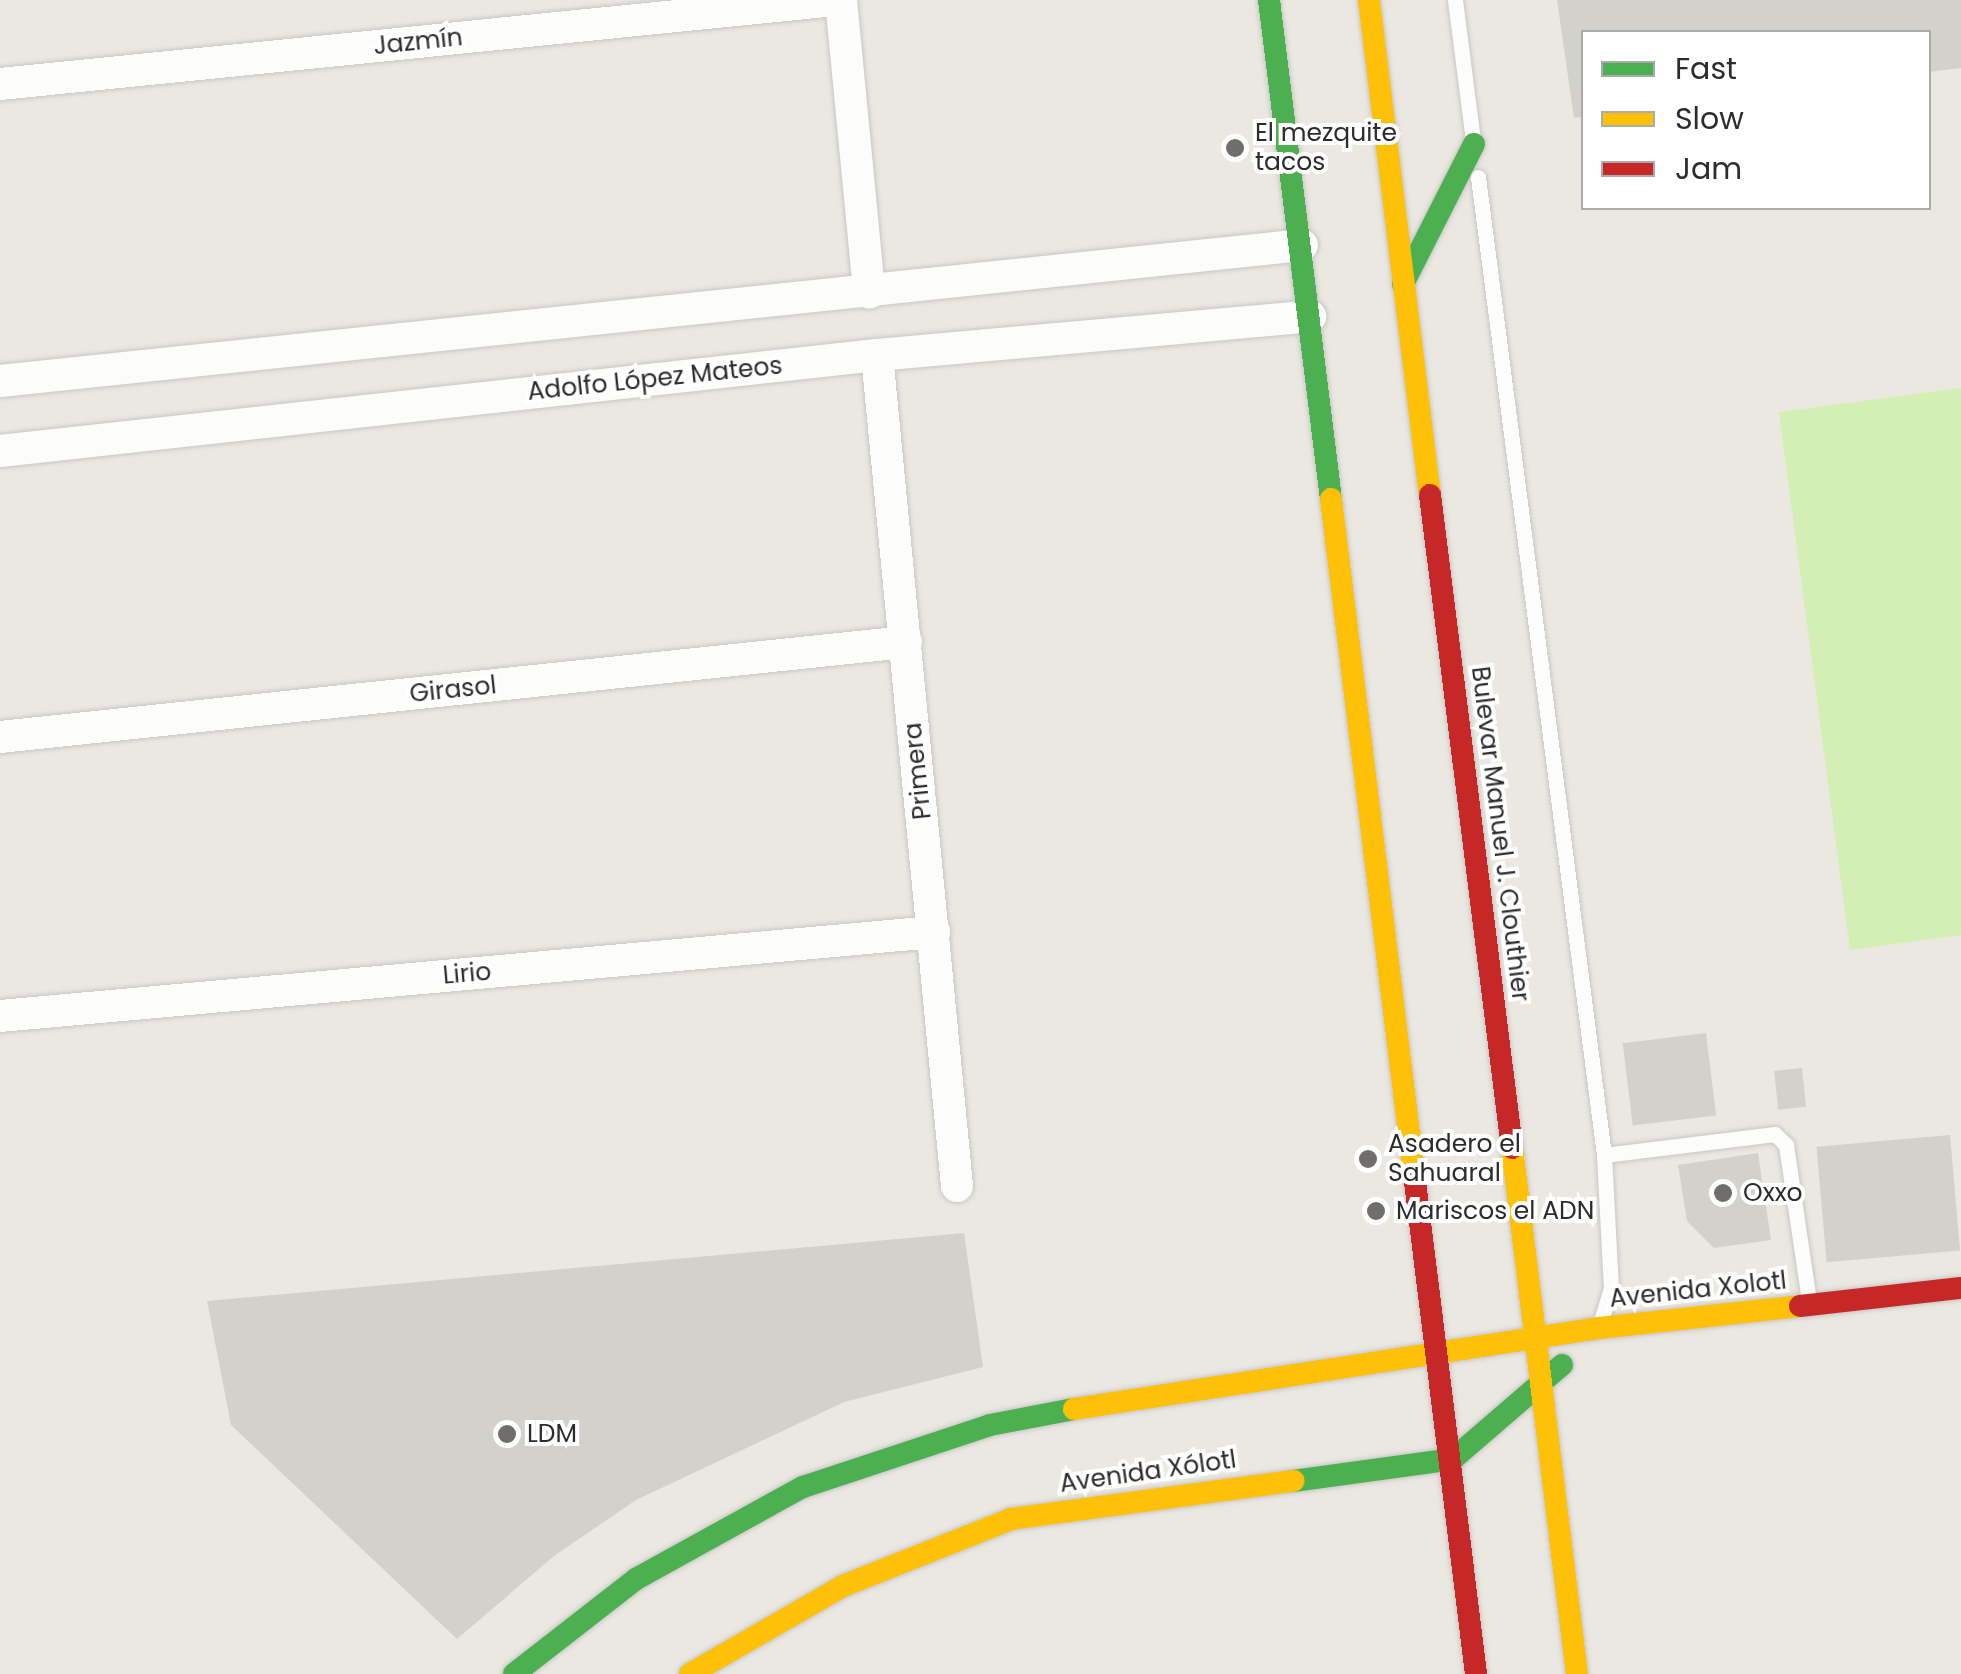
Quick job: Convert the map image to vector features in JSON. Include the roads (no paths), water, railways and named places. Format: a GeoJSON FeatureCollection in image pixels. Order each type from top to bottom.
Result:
{"type":"FeatureCollection","features":[{"type":"Feature","properties":{"kind":"main road"},"geometry":{"type":"LineString","coordinates":[[1270,0],[1441,1352],[1476,1674]]}},
{"type":"Feature","properties":{"kind":"main road","name":"Bulevar Manuel J. Clouthier"},"geometry":{"type":"LineString","coordinates":[[1369,0],[1577,1674]]}},
{"type":"Feature","properties":{"kind":"main road"},"geometry":{"type":"LineString","coordinates":[[1403,284],[1468,168],[1474,144]]}},
{"type":"Feature","properties":{"kind":"main road","name":"Avenida Xolotl"},"geometry":{"type":"LineString","coordinates":[[1441,1352],[1599,1328],[1961,1288]]}},
{"type":"Feature","properties":{"kind":"main road"},"geometry":{"type":"LineString","coordinates":[[1453,1459],[1543,1384],[1599,1328]]}},
{"type":"Feature","properties":{"kind":"main road"},"geometry":{"type":"LineString","coordinates":[[514,1674],[636,1579],[802,1487],[990,1426],[1179,1389],[1441,1352]]}},
{"type":"Feature","properties":{"kind":"main road","name":"Avenida Xólotl"},"geometry":{"type":"LineString","coordinates":[[690,1674],[843,1586],[1011,1519],[1453,1459]]}},
{"type":"Feature","properties":{"kind":"street","name":"Jazmín"},"geometry":{"type":"LineString","coordinates":[[0,84],[839,0]]}},
{"type":"Feature","properties":{"kind":"street"},"geometry":{"type":"LineString","coordinates":[[839,0],[869,293]]}},
{"type":"Feature","properties":{"kind":"street"},"geometry":{"type":"LineString","coordinates":[[0,381],[1302,245]]}},
{"type":"Feature","properties":{"kind":"street","name":"Adolfo López Mateos"},"geometry":{"type":"LineString","coordinates":[[0,451],[876,355],[1310,316]]}},
{"type":"Feature","properties":{"kind":"street","name":"Primera"},"geometry":{"type":"LineString","coordinates":[[876,355],[957,1186]]}},
{"type":"Feature","properties":{"kind":"street","name":"Girasol"},"geometry":{"type":"LineString","coordinates":[[0,738],[906,642]]}},
{"type":"Feature","properties":{"kind":"street","name":"Lirio"},"geometry":{"type":"LineString","coordinates":[[0,1016],[934,932]]}},
{"type":"Feature","properties":{"kind":"lane"},"geometry":{"type":"LineString","coordinates":[[1455,0],[1604,1155],[1611,1288],[1599,1328]]}},
{"type":"Feature","properties":{"kind":"lane"},"geometry":{"type":"LineString","coordinates":[[1604,1155],[1775,1134],[1786,1146],[1809,1305]]}},
{"type":"Feature","properties":{"kind":"place","name":"El mezquite tacos"},"geometry":{"type":"Point","coordinates":[1235,148]}},
{"type":"Feature","properties":{"kind":"place","name":"Asadero el Sahuaral"},"geometry":{"type":"Point","coordinates":[1368,1159]}},
{"type":"Feature","properties":{"kind":"place","name":"Oxxo"},"geometry":{"type":"Point","coordinates":[1723,1193]}},
{"type":"Feature","properties":{"kind":"place","name":"Mariscos el ADN"},"geometry":{"type":"Point","coordinates":[1376,1211]}},
{"type":"Feature","properties":{"kind":"place","name":"LDM"},"geometry":{"type":"Point","coordinates":[507,1434]}}]}
